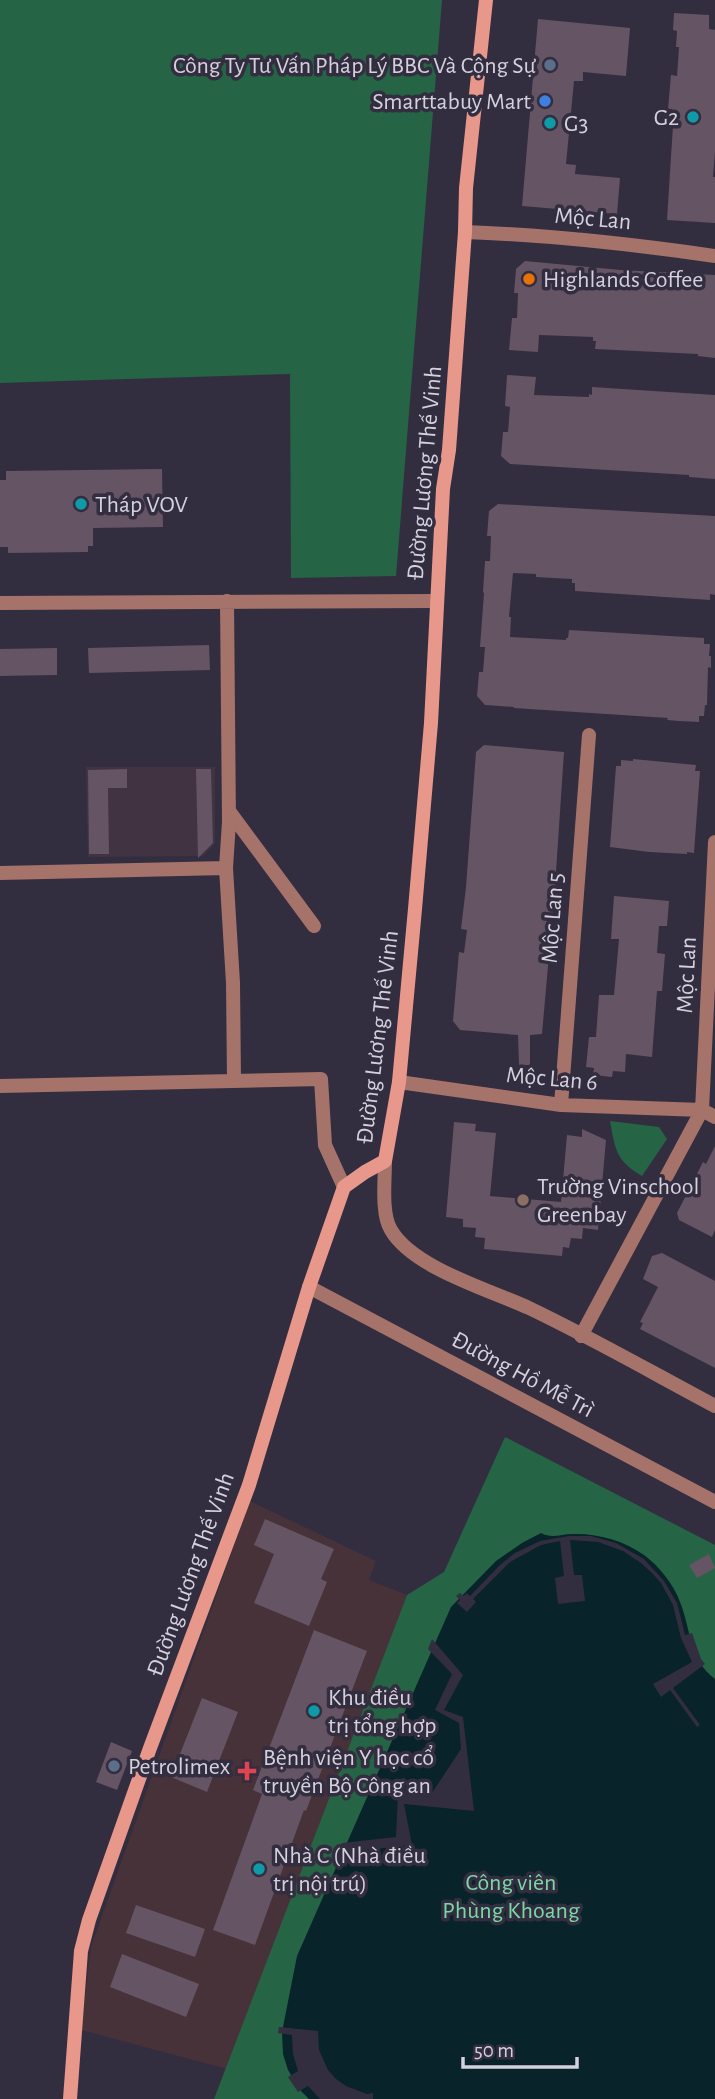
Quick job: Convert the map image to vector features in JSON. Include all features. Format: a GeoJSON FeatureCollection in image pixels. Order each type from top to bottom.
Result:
{"type":"FeatureCollection","features":[{"type":"Feature","properties":{"kind":"street","name":"Đường Lương Thế Vinh"},"geometry":{"type":"LineString","coordinates":[[70,2099],[80,1951],[89,1920],[154,1736],[249,1485],[309,1287],[344,1187],[385,1161],[399,1082],[430,723],[443,489],[449,450],[466,188],[486,0]]}},
{"type":"Feature","properties":{"kind":"street","name":"Mộc Lan"},"geometry":{"type":"LineString","coordinates":[[465,232],[510,233],[634,244],[715,256]]}},
{"type":"Feature","properties":{"kind":"street"},"geometry":{"type":"LineString","coordinates":[[227,601],[229,811],[226,868],[233,983],[234,1080]]}},
{"type":"Feature","properties":{"kind":"street"},"geometry":{"type":"LineString","coordinates":[[0,603],[436,601]]}},
{"type":"Feature","properties":{"kind":"street","name":"Mộc Lan 5"},"geometry":{"type":"LineString","coordinates":[[561,1105],[589,735]]}},
{"type":"Feature","properties":{"kind":"street"},"geometry":{"type":"LineString","coordinates":[[229,811],[314,926]]}},
{"type":"Feature","properties":{"kind":"street","name":"Mộc Lan"},"geometry":{"type":"LineString","coordinates":[[708,1114],[715,842]]}},
{"type":"Feature","properties":{"kind":"street"},"geometry":{"type":"LineString","coordinates":[[0,873],[226,868]]}},
{"type":"Feature","properties":{"kind":"street"},"geometry":{"type":"LineString","coordinates":[[0,1086],[321,1079],[325,1145],[344,1187]]}},
{"type":"Feature","properties":{"kind":"street","name":"Mộc Lan 6"},"geometry":{"type":"LineString","coordinates":[[399,1082],[561,1105],[708,1114]]}},
{"type":"Feature","properties":{"kind":"street"},"geometry":{"type":"LineString","coordinates":[[581,1336],[708,1114]]}},
{"type":"Feature","properties":{"kind":"street"},"geometry":{"type":"LineString","coordinates":[[385,1161],[385,1208],[390,1229],[410,1253],[460,1279],[529,1308],[715,1406]]}},
{"type":"Feature","properties":{"kind":"street","name":"Đường Hồ Mễ Trì"},"geometry":{"type":"LineString","coordinates":[[309,1287],[715,1502]]}},
{"type":"Feature","properties":{"kind":"shaded area"},"geometry":{"type":"Polygon","coordinates":[[[86,767],[215,767],[215,843],[203,856],[88,857],[86,767]]]}},
{"type":"Feature","properties":{"kind":"shaded area","name":"Bệnh viện Y học cổ truyền Bộ Công an"},"geometry":{"type":"Polygon","coordinates":[[[250,1501],[376,1561],[369,1580],[407,1595],[227,2069],[81,2030],[91,1947],[250,1501]]]}},
{"type":"Feature","properties":{"kind":"shaded area","name":"Công viên Phùng Khoang"},"geometry":{"type":"Polygon","coordinates":[[[541,1533],[553,1536],[582,1534],[601,1537],[620,1542],[650,1559],[674,1589],[684,1612],[695,1653],[706,1671],[715,1679],[715,2099],[309,2099],[288,2070],[283,2054],[282,2032],[297,1956],[451,1607],[496,1561],[541,1533]]]}},
{"type":"Feature","properties":{"kind":"green space"},"geometry":{"type":"Polygon","coordinates":[[[0,0],[442,0],[396,576],[291,578],[290,374],[0,383],[0,0]]]}},
{"type":"Feature","properties":{"kind":"green space"},"geometry":{"type":"Polygon","coordinates":[[[610,1121],[659,1127],[667,1139],[642,1176],[627,1165],[618,1153],[610,1121]]]}},
{"type":"Feature","properties":{"kind":"green space","name":"Công viên Phùng Khoang"},"geometry":{"type":"Polygon","coordinates":[[[505,1437],[715,1545],[715,2099],[214,2099],[407,1595],[444,1572],[505,1437]]]}},
{"type":"Feature","properties":{"kind":"pier"},"geometry":{"type":"Polygon","coordinates":[[[569,1536],[591,1536],[616,1543],[644,1559],[664,1581],[677,1603],[685,1635],[692,1633],[705,1664],[673,1688],[700,1725],[697,1727],[670,1690],[661,1697],[653,1684],[692,1662],[681,1638],[673,1605],[661,1583],[641,1563],[623,1551],[598,1542],[570,1540],[574,1575],[582,1575],[585,1601],[558,1604],[555,1578],[564,1576],[560,1541],[541,1545],[510,1562],[473,1599],[476,1602],[467,1612],[457,1603],[460,1600],[456,1596],[460,1593],[464,1596],[466,1593],[470,1596],[515,1553],[540,1541],[569,1536]]]}},
{"type":"Feature","properties":{"kind":"pier"},"geometry":{"type":"Polygon","coordinates":[[[432,1639],[463,1675],[444,1710],[463,1717],[474,1811],[404,1804],[412,1845],[337,1853],[342,1843],[396,1837],[398,1794],[430,1796],[461,1749],[459,1723],[435,1710],[452,1674],[428,1649],[432,1639]]]}},
{"type":"Feature","properties":{"kind":"pier"},"geometry":{"type":"Polygon","coordinates":[[[279,2027],[318,2031],[319,2050],[328,2070],[346,2086],[367,2094],[373,2093],[373,2099],[320,2099],[308,2086],[298,2092],[288,2077],[298,2071],[293,2054],[292,2035],[278,2033],[279,2027]]]}},
{"type":"Feature","properties":{"kind":"building","name":"G2"},"geometry":{"type":"Polygon","coordinates":[[[674,13],[709,15],[709,29],[715,30],[715,223],[667,220],[673,125],[672,109],[668,109],[671,75],[677,76],[679,47],[676,47],[677,31],[673,30],[674,13]]]}},
{"type":"Feature","properties":{"kind":"building","name":"G3"},"geometry":{"type":"Polygon","coordinates":[[[538,19],[630,28],[626,76],[583,72],[583,81],[574,81],[566,164],[576,165],[575,174],[620,178],[617,214],[522,206],[538,19]]]}},
{"type":"Feature","properties":{"kind":"building"},"geometry":{"type":"Polygon","coordinates":[[[525,261],[715,275],[715,358],[698,354],[595,349],[596,341],[593,341],[593,337],[539,335],[538,352],[509,350],[512,318],[517,318],[518,293],[514,293],[516,269],[525,261]]]}},
{"type":"Feature","properties":{"kind":"building"},"geometry":{"type":"Polygon","coordinates":[[[507,375],[536,377],[534,395],[589,397],[589,394],[592,395],[592,387],[715,395],[715,479],[510,464],[501,456],[503,432],[508,432],[510,407],[505,406],[507,375]]]}},
{"type":"Feature","properties":{"kind":"building","name":"Tháp VOV"},"geometry":{"type":"Polygon","coordinates":[[[162,469],[163,527],[93,528],[93,546],[88,546],[88,552],[8,553],[8,547],[0,547],[0,480],[6,480],[6,471],[162,469]]]}},
{"type":"Feature","properties":{"kind":"building"},"geometry":{"type":"Polygon","coordinates":[[[498,504],[715,516],[715,595],[710,594],[710,600],[575,591],[572,579],[513,573],[509,617],[510,637],[566,640],[569,630],[704,638],[704,644],[710,644],[711,668],[708,667],[707,705],[704,716],[699,716],[699,722],[485,705],[477,696],[485,647],[480,647],[485,561],[490,561],[491,536],[487,536],[489,511],[498,504]]]}},
{"type":"Feature","properties":{"kind":"building"},"geometry":{"type":"Polygon","coordinates":[[[209,645],[210,670],[89,673],[88,648],[209,645]]]}},
{"type":"Feature","properties":{"kind":"building"},"geometry":{"type":"Polygon","coordinates":[[[57,648],[57,675],[0,676],[0,649],[57,648]]]}},
{"type":"Feature","properties":{"kind":"building"},"geometry":{"type":"Polygon","coordinates":[[[484,745],[564,752],[542,1034],[530,1035],[530,1065],[519,1065],[518,1035],[460,1030],[453,1021],[459,952],[464,953],[467,930],[461,929],[476,752],[484,745]]]}},
{"type":"Feature","properties":{"kind":"building"},"geometry":{"type":"Polygon","coordinates":[[[621,760],[696,765],[695,771],[700,771],[694,853],[649,852],[610,847],[616,766],[621,766],[621,760]]]}},
{"type":"Feature","properties":{"kind":"building"},"geometry":{"type":"Polygon","coordinates":[[[127,769],[127,788],[108,788],[109,854],[89,854],[88,770],[127,769]]]}},
{"type":"Feature","properties":{"kind":"building"},"geometry":{"type":"Polygon","coordinates":[[[196,769],[211,769],[213,843],[198,858],[196,769]]]}},
{"type":"Feature","properties":{"kind":"building"},"geometry":{"type":"Polygon","coordinates":[[[614,896],[669,901],[667,926],[659,926],[657,953],[665,954],[662,991],[657,991],[652,1057],[626,1054],[625,1072],[613,1071],[612,1077],[593,1075],[594,1068],[586,1067],[589,1037],[596,1037],[599,995],[614,995],[619,939],[611,939],[614,896]]]}},
{"type":"Feature","properties":{"kind":"building"},"geometry":{"type":"Polygon","coordinates":[[[454,1122],[476,1124],[475,1131],[496,1133],[490,1196],[561,1202],[567,1135],[582,1137],[582,1129],[606,1140],[598,1230],[583,1228],[582,1239],[571,1238],[569,1248],[563,1247],[562,1256],[484,1249],[485,1238],[475,1237],[476,1228],[463,1227],[463,1219],[446,1217],[454,1122]]]}},
{"type":"Feature","properties":{"kind":"building"},"geometry":{"type":"Polygon","coordinates":[[[715,1146],[715,1230],[712,1237],[679,1220],[677,1213],[703,1162],[706,1164],[715,1146]]]}},
{"type":"Feature","properties":{"kind":"building"},"geometry":{"type":"Polygon","coordinates":[[[662,1253],[715,1281],[715,1368],[640,1329],[643,1323],[640,1322],[658,1287],[643,1279],[652,1256],[662,1253]]]}},
{"type":"Feature","properties":{"kind":"building"},"geometry":{"type":"Polygon","coordinates":[[[265,1519],[334,1549],[321,1579],[327,1582],[309,1626],[254,1603],[274,1554],[254,1545],[265,1519]]]}},
{"type":"Feature","properties":{"kind":"building"},"geometry":{"type":"Polygon","coordinates":[[[709,1554],[715,1568],[697,1578],[689,1565],[709,1554]]]}},
{"type":"Feature","properties":{"kind":"building","name":"Khu điều trị tổng hợp"},"geometry":{"type":"Polygon","coordinates":[[[314,1630],[367,1651],[306,1811],[304,1810],[255,1945],[213,1930],[262,1794],[253,1790],[314,1630]]]}},
{"type":"Feature","properties":{"kind":"building"},"geometry":{"type":"Polygon","coordinates":[[[202,1698],[238,1712],[207,1792],[171,1777],[202,1698]]]}},
{"type":"Feature","properties":{"kind":"building","name":"Petrolimex"},"geometry":{"type":"Polygon","coordinates":[[[111,1742],[132,1751],[117,1790],[96,1782],[111,1742]]]}},
{"type":"Feature","properties":{"kind":"building"},"geometry":{"type":"Polygon","coordinates":[[[136,1905],[205,1929],[195,1957],[126,1933],[136,1905]]]}},
{"type":"Feature","properties":{"kind":"building"},"geometry":{"type":"Polygon","coordinates":[[[122,1954],[199,1984],[186,2017],[110,1987],[122,1954]]]}},
{"type":"Feature","properties":{"kind":"place","name":"Công Ty Tư Vấn Pháp Lý BBC Và Cộng Sự"},"geometry":{"type":"Point","coordinates":[550,65]}},
{"type":"Feature","properties":{"kind":"place","name":"Smarttabuy Mart"},"geometry":{"type":"Point","coordinates":[545,101]}},
{"type":"Feature","properties":{"kind":"place","name":"G2"},"geometry":{"type":"Point","coordinates":[693,117]}},
{"type":"Feature","properties":{"kind":"place","name":"G3"},"geometry":{"type":"Point","coordinates":[550,123]}},
{"type":"Feature","properties":{"kind":"place","name":"Highlands Coffee"},"geometry":{"type":"Point","coordinates":[529,279]}},
{"type":"Feature","properties":{"kind":"place","name":"Tháp VOV"},"geometry":{"type":"Point","coordinates":[81,504]}},
{"type":"Feature","properties":{"kind":"place","name":"Trường Vinschool Greenbay"},"geometry":{"type":"Point","coordinates":[523,1200]}},
{"type":"Feature","properties":{"kind":"place","name":"Khu điều trị tổng hợp"},"geometry":{"type":"Point","coordinates":[314,1711]}},
{"type":"Feature","properties":{"kind":"place","name":"Petrolimex"},"geometry":{"type":"Point","coordinates":[114,1766]}},
{"type":"Feature","properties":{"kind":"place","name":"Bệnh viện Y học cổ truyền Bộ Công an"},"geometry":{"type":"Point","coordinates":[247,1771]}},
{"type":"Feature","properties":{"kind":"place","name":"Nhà C (Nhà điều trị nội trú)"},"geometry":{"type":"Point","coordinates":[259,1869]}}]}
